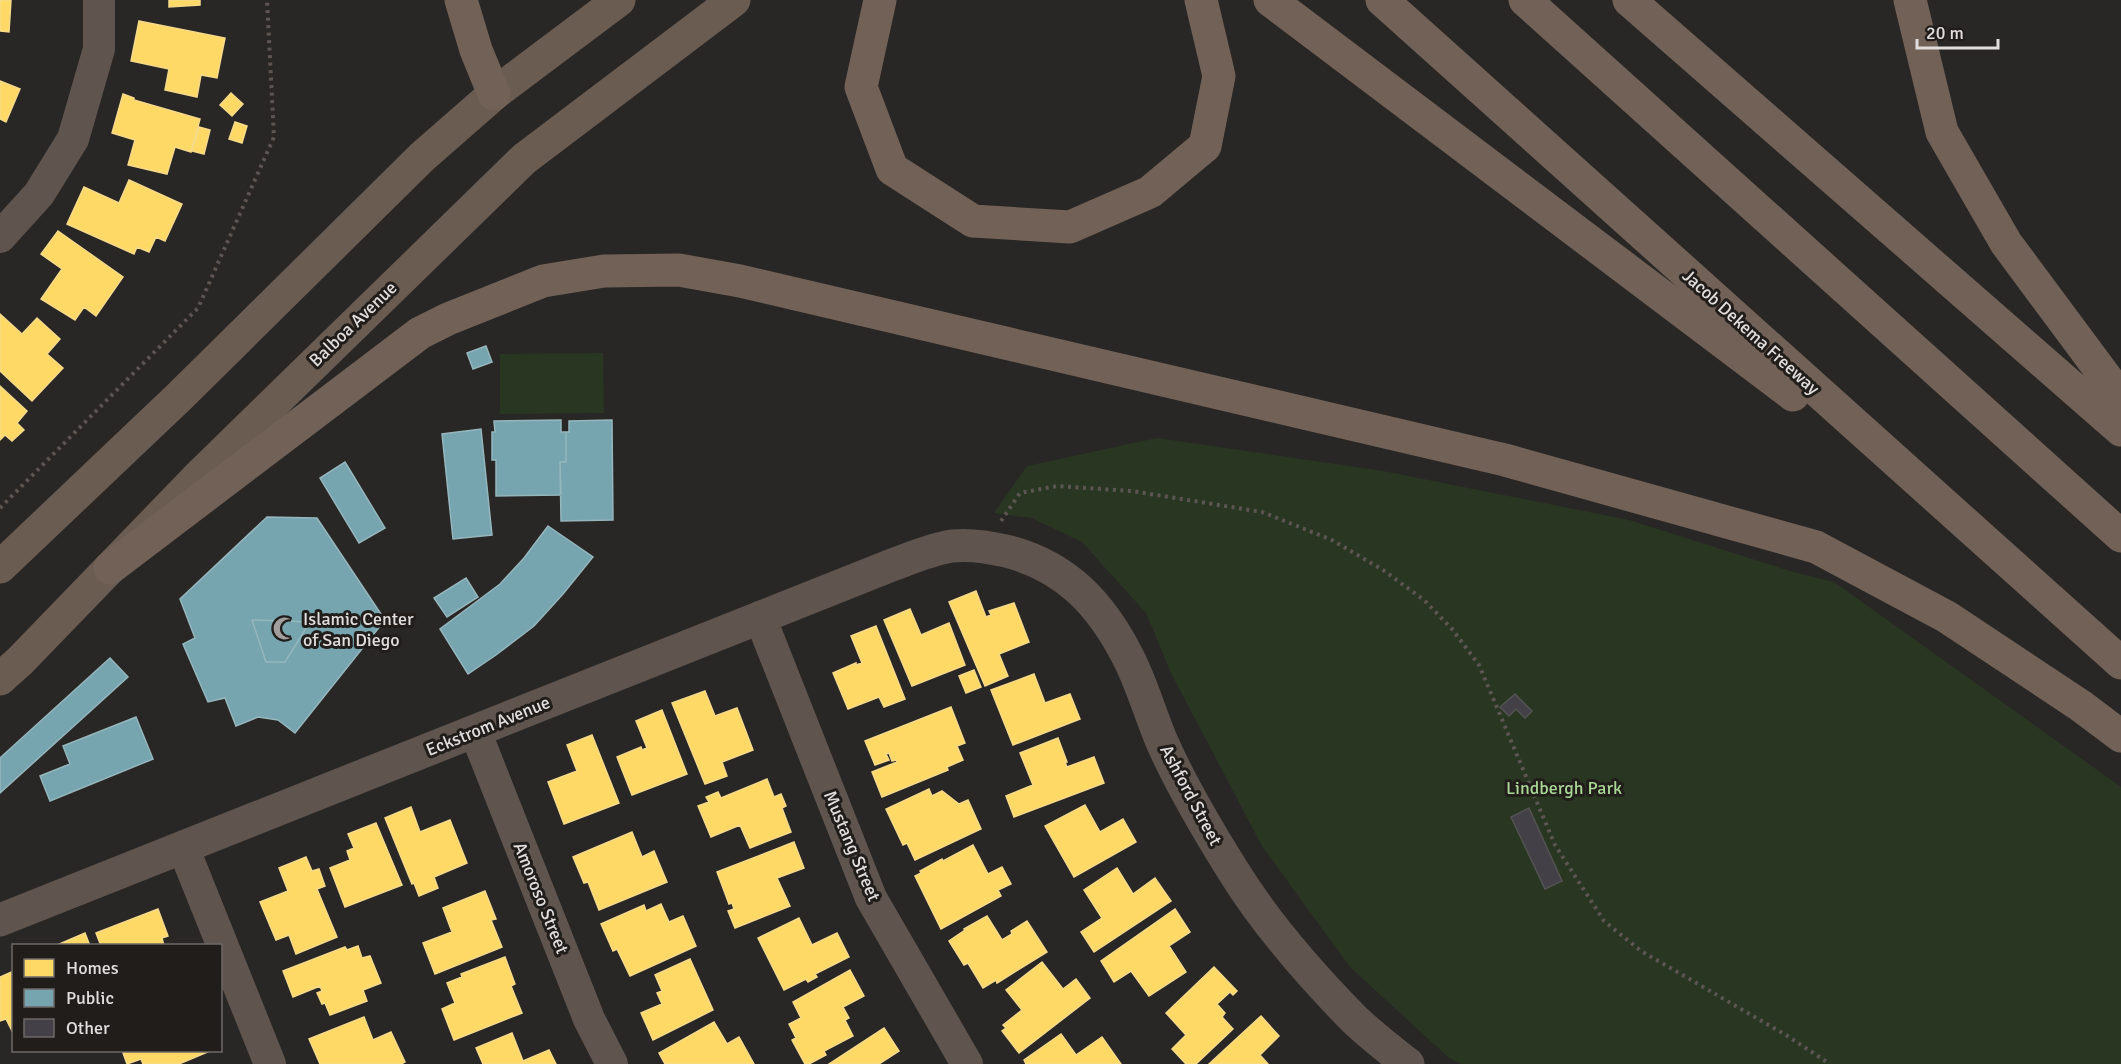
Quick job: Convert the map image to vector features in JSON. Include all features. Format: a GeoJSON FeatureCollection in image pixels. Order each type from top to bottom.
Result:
{"type":"FeatureCollection","features":[{"type":"Feature","properties":{"kind":"highway"},"geometry":{"type":"LineString","coordinates":[[460,0],[476,50],[494,94]]}},
{"type":"Feature","properties":{"kind":"highway"},"geometry":{"type":"LineString","coordinates":[[880,0],[861,87],[892,169],[973,221],[1070,227],[1150,192],[1205,146],[1220,76],[1202,0]]}},
{"type":"Feature","properties":{"kind":"highway"},"geometry":{"type":"LineString","coordinates":[[1270,0],[1973,531]]}},
{"type":"Feature","properties":{"kind":"highway","name":"Jacob Dekema Freeway"},"geometry":{"type":"LineString","coordinates":[[1382,0],[2121,663]]}},
{"type":"Feature","properties":{"kind":"highway"},"geometry":{"type":"LineString","coordinates":[[1525,0],[2121,536]]}},
{"type":"Feature","properties":{"kind":"highway"},"geometry":{"type":"LineString","coordinates":[[1629,0],[2121,430]]}},
{"type":"Feature","properties":{"kind":"highway"},"geometry":{"type":"LineString","coordinates":[[1910,0],[1942,132],[2006,243],[2121,398]]}},
{"type":"Feature","properties":{"kind":"highway"},"geometry":{"type":"LineString","coordinates":[[110,568],[420,333],[448,319],[543,281],[604,271],[679,270],[740,281],[1505,460],[1816,547],[1947,617],[2081,706],[2121,736]]}},
{"type":"Feature","properties":{"kind":"main road"},"geometry":{"type":"LineString","coordinates":[[0,567],[178,397],[422,157],[494,94],[619,0]]}},
{"type":"Feature","properties":{"kind":"main road","name":"Balboa Avenue"},"geometry":{"type":"LineString","coordinates":[[0,679],[305,371],[524,159],[734,0]]}},
{"type":"Feature","properties":{"kind":"street"},"geometry":{"type":"LineString","coordinates":[[0,237],[39,194],[73,140],[99,50],[99,0]]}},
{"type":"Feature","properties":{"kind":"street","name":"Eckstrom Avenue"},"geometry":{"type":"LineString","coordinates":[[0,920],[923,554],[952,546],[986,547]]}},
{"type":"Feature","properties":{"kind":"street","name":"Ashford Street"},"geometry":{"type":"LineString","coordinates":[[986,547],[1022,555],[1045,564],[1069,580],[1105,617],[1129,659],[1163,743],[1183,782],[1226,859],[1261,914],[1353,1018],[1408,1064]]}},
{"type":"Feature","properties":{"kind":"street","name":"Mustang Street"},"geometry":{"type":"LineString","coordinates":[[760,617],[871,898],[967,1064]]}},
{"type":"Feature","properties":{"kind":"street","name":"Amoroso Street"},"geometry":{"type":"LineString","coordinates":[[475,731],[589,1019],[612,1064]]}},
{"type":"Feature","properties":{"kind":"street"},"geometry":{"type":"LineString","coordinates":[[183,848],[222,944]]}},
{"type":"Feature","properties":{"kind":"street"},"geometry":{"type":"LineString","coordinates":[[222,945],[270,1064]]}},
{"type":"Feature","properties":{"kind":"path"},"geometry":{"type":"LineString","coordinates":[[0,508],[198,308],[274,137],[267,0]]}},
{"type":"Feature","properties":{"kind":"path"},"geometry":{"type":"LineString","coordinates":[[986,547],[1002,518],[1020,493],[1057,486],[1132,491],[1262,512],[1332,540],[1383,570],[1424,600],[1452,629],[1479,665],[1555,845],[1604,921],[1641,951],[1786,1035],[1830,1064]]}},
{"type":"Feature","properties":{"kind":"green space"},"geometry":{"type":"Polygon","coordinates":[[[603,353],[604,413],[500,414],[500,354],[603,353]]]}},
{"type":"Feature","properties":{"kind":"green space","name":"Lindbergh Park"},"geometry":{"type":"Polygon","coordinates":[[[1157,438],[1383,471],[1629,520],[1790,571],[1834,582],[2121,787],[2121,1064],[1461,1064],[1448,1057],[1350,967],[1262,846],[1171,673],[1146,613],[1082,542],[1032,518],[994,513],[1027,466],[1157,438]]]}},
{"type":"Feature","properties":{"kind":"building: Homes"},"geometry":{"type":"Polygon","coordinates":[[[0,0],[11,0],[9,32],[0,31],[0,0]]]}},
{"type":"Feature","properties":{"kind":"building: Homes"},"geometry":{"type":"Polygon","coordinates":[[[169,0],[200,0],[200,5],[169,7],[169,0]]]}},
{"type":"Feature","properties":{"kind":"building: Homes"},"geometry":{"type":"Polygon","coordinates":[[[139,21],[225,38],[217,78],[201,75],[197,97],[165,90],[169,69],[131,61],[139,21]]]}},
{"type":"Feature","properties":{"kind":"building: Homes"},"geometry":{"type":"Polygon","coordinates":[[[0,81],[20,89],[6,122],[0,119],[0,81]]]}},
{"type":"Feature","properties":{"kind":"building: Homes"},"geometry":{"type":"Polygon","coordinates":[[[231,93],[243,104],[232,116],[220,105],[231,93]]]}},
{"type":"Feature","properties":{"kind":"building: Homes"},"geometry":{"type":"Polygon","coordinates":[[[123,94],[134,100],[200,119],[191,152],[175,147],[167,174],[128,165],[135,140],[112,133],[123,94]]]}},
{"type":"Feature","properties":{"kind":"building: Homes"},"geometry":{"type":"Polygon","coordinates":[[[235,122],[247,126],[242,143],[229,139],[235,122]]]}},
{"type":"Feature","properties":{"kind":"building: Homes"},"geometry":{"type":"Polygon","coordinates":[[[199,127],[210,130],[204,154],[192,151],[199,127]]]}},
{"type":"Feature","properties":{"kind":"building: Homes"},"geometry":{"type":"Polygon","coordinates":[[[129,180],[182,204],[165,241],[156,237],[149,252],[137,247],[134,254],[67,224],[84,187],[119,203],[129,180]]]}},
{"type":"Feature","properties":{"kind":"building: Homes"},"geometry":{"type":"Polygon","coordinates":[[[58,231],[123,277],[96,316],[84,307],[75,320],[41,299],[62,269],[41,254],[58,231]]]}},
{"type":"Feature","properties":{"kind":"building: Homes"},"geometry":{"type":"Polygon","coordinates":[[[0,314],[22,334],[37,318],[60,339],[47,354],[63,368],[32,401],[0,371],[0,314]]]}},
{"type":"Feature","properties":{"kind":"building: Homes"},"geometry":{"type":"Polygon","coordinates":[[[0,386],[27,411],[17,423],[24,430],[12,441],[5,435],[0,440],[0,386]]]}},
{"type":"Feature","properties":{"kind":"building: Homes"},"geometry":{"type":"Polygon","coordinates":[[[976,591],[986,617],[991,615],[989,611],[1014,603],[1029,642],[999,654],[1008,676],[985,686],[949,602],[976,591]]]}},
{"type":"Feature","properties":{"kind":"building: Homes"},"geometry":{"type":"Polygon","coordinates":[[[910,609],[921,635],[949,623],[965,665],[912,686],[884,620],[910,609]]]}},
{"type":"Feature","properties":{"kind":"building: Homes"},"geometry":{"type":"Polygon","coordinates":[[[876,626],[905,699],[884,707],[879,697],[848,709],[833,673],[856,663],[856,665],[862,663],[851,636],[876,626]]]}},
{"type":"Feature","properties":{"kind":"building: Homes"},"geometry":{"type":"Polygon","coordinates":[[[974,670],[981,687],[966,693],[959,676],[974,670]]]}},
{"type":"Feature","properties":{"kind":"building: Homes"},"geometry":{"type":"Polygon","coordinates":[[[1034,674],[1045,703],[1070,694],[1080,719],[1013,745],[991,690],[1034,674]]]}},
{"type":"Feature","properties":{"kind":"building: Homes"},"geometry":{"type":"Polygon","coordinates":[[[705,691],[715,716],[737,708],[753,750],[722,762],[727,776],[705,784],[672,703],[705,691]]]}},
{"type":"Feature","properties":{"kind":"building: Homes"},"geometry":{"type":"Polygon","coordinates":[[[951,707],[965,743],[957,746],[963,760],[947,767],[948,770],[882,797],[872,772],[897,762],[892,761],[889,753],[886,754],[889,760],[875,765],[865,741],[951,707]]]}},
{"type":"Feature","properties":{"kind":"building: Homes"},"geometry":{"type":"Polygon","coordinates":[[[662,710],[687,774],[632,795],[617,757],[641,747],[642,750],[647,748],[636,721],[662,710]]]}},
{"type":"Feature","properties":{"kind":"building: Homes"},"geometry":{"type":"Polygon","coordinates":[[[592,735],[619,803],[564,824],[548,782],[577,771],[567,745],[592,735]]]}},
{"type":"Feature","properties":{"kind":"building: Homes"},"geometry":{"type":"Polygon","coordinates":[[[1058,738],[1067,767],[1094,757],[1104,783],[1014,817],[1006,796],[1033,785],[1020,753],[1058,738]]]}},
{"type":"Feature","properties":{"kind":"building: Homes"},"geometry":{"type":"Polygon","coordinates":[[[767,779],[774,797],[781,794],[786,806],[782,808],[791,832],[750,848],[740,825],[711,837],[698,806],[709,802],[706,797],[718,792],[721,798],[767,779]]]}},
{"type":"Feature","properties":{"kind":"building: Homes"},"geometry":{"type":"Polygon","coordinates":[[[929,789],[932,796],[942,791],[959,804],[968,800],[981,829],[915,860],[907,843],[903,845],[886,809],[929,789]]]}},
{"type":"Feature","properties":{"kind":"building: Homes"},"geometry":{"type":"Polygon","coordinates":[[[1085,805],[1100,832],[1123,819],[1136,842],[1074,877],[1045,826],[1085,805]]]}},
{"type":"Feature","properties":{"kind":"building: Homes"},"geometry":{"type":"Polygon","coordinates":[[[411,807],[420,832],[450,820],[467,863],[434,877],[438,888],[419,896],[385,818],[411,807]]]}},
{"type":"Feature","properties":{"kind":"building: Homes"},"geometry":{"type":"Polygon","coordinates":[[[376,823],[402,885],[345,907],[330,868],[350,860],[347,851],[354,848],[348,834],[376,823]]]}},
{"type":"Feature","properties":{"kind":"building: Homes"},"geometry":{"type":"Polygon","coordinates":[[[632,832],[642,857],[654,851],[667,882],[599,910],[588,882],[584,883],[573,857],[632,832]]]}},
{"type":"Feature","properties":{"kind":"building: Homes"},"geometry":{"type":"Polygon","coordinates":[[[794,842],[804,868],[777,878],[790,906],[735,928],[728,911],[734,909],[732,903],[729,904],[717,872],[794,842]]]}},
{"type":"Feature","properties":{"kind":"building: Homes"},"geometry":{"type":"Polygon","coordinates":[[[973,845],[988,874],[1002,867],[1011,884],[998,890],[1001,896],[941,929],[915,876],[942,859],[943,861],[973,845]]]}},
{"type":"Feature","properties":{"kind":"building: Homes"},"geometry":{"type":"Polygon","coordinates":[[[306,857],[312,871],[319,869],[325,886],[317,889],[337,937],[296,954],[289,935],[276,940],[260,902],[288,891],[279,868],[306,857]]]}},
{"type":"Feature","properties":{"kind":"building: Homes"},"geometry":{"type":"Polygon","coordinates":[[[1117,868],[1133,894],[1155,878],[1171,901],[1094,952],[1081,932],[1102,918],[1084,890],[1117,868]]]}},
{"type":"Feature","properties":{"kind":"building: Homes"},"geometry":{"type":"Polygon","coordinates":[[[485,891],[496,919],[491,920],[502,947],[435,974],[423,943],[452,932],[443,908],[485,891]]]}},
{"type":"Feature","properties":{"kind":"building: Homes"},"geometry":{"type":"Polygon","coordinates":[[[661,904],[669,922],[683,916],[696,946],[630,976],[617,949],[613,951],[601,924],[644,905],[646,911],[661,904]]]}},
{"type":"Feature","properties":{"kind":"building: Homes"},"geometry":{"type":"Polygon","coordinates":[[[158,909],[168,936],[162,938],[164,944],[100,944],[96,933],[158,909]]]}},
{"type":"Feature","properties":{"kind":"building: Homes"},"geometry":{"type":"Polygon","coordinates":[[[1175,909],[1190,932],[1169,946],[1186,972],[1149,996],[1131,971],[1114,982],[1101,961],[1175,909]]]}},
{"type":"Feature","properties":{"kind":"building: Homes"},"geometry":{"type":"Polygon","coordinates":[[[987,916],[1002,940],[1027,921],[1047,952],[997,983],[996,980],[983,988],[968,963],[964,965],[949,941],[987,916]]]}},
{"type":"Feature","properties":{"kind":"building: Homes"},"geometry":{"type":"Polygon","coordinates":[[[799,918],[812,945],[837,933],[849,957],[815,974],[817,977],[808,982],[806,979],[784,990],[758,938],[799,918]]]}},
{"type":"Feature","properties":{"kind":"building: Homes"},"geometry":{"type":"Polygon","coordinates":[[[85,933],[89,944],[59,944],[85,933]]]}},
{"type":"Feature","properties":{"kind":"building: Homes"},"geometry":{"type":"Polygon","coordinates":[[[358,946],[362,958],[370,956],[381,983],[363,990],[367,1001],[330,1015],[325,1003],[322,1004],[317,993],[322,991],[320,986],[293,997],[283,971],[345,947],[347,950],[358,946]]]}},
{"type":"Feature","properties":{"kind":"building: Homes"},"geometry":{"type":"Polygon","coordinates":[[[505,957],[515,984],[511,986],[522,1013],[454,1040],[442,1009],[455,1003],[447,983],[462,977],[461,974],[505,957]]]}},
{"type":"Feature","properties":{"kind":"building: Homes"},"geometry":{"type":"Polygon","coordinates":[[[690,959],[713,1010],[653,1040],[641,1013],[662,1004],[657,993],[662,991],[655,975],[690,959]]]}},
{"type":"Feature","properties":{"kind":"building: Homes"},"geometry":{"type":"Polygon","coordinates":[[[1042,962],[1063,989],[1076,979],[1090,998],[1019,1053],[1002,1031],[1006,1028],[1003,1025],[1022,1010],[1006,990],[1042,962]]]}},
{"type":"Feature","properties":{"kind":"building: Homes"},"geometry":{"type":"Polygon","coordinates":[[[1214,967],[1237,991],[1233,995],[1230,992],[1217,1004],[1225,1013],[1222,1017],[1233,1029],[1196,1064],[1186,1064],[1172,1049],[1186,1035],[1166,1013],[1214,967]]]}},
{"type":"Feature","properties":{"kind":"building: Homes"},"geometry":{"type":"Polygon","coordinates":[[[850,970],[864,996],[843,1007],[849,1018],[845,1020],[853,1036],[824,1051],[826,1055],[805,1064],[792,1040],[796,1038],[789,1024],[801,1018],[793,1002],[850,970]]]}},
{"type":"Feature","properties":{"kind":"building: Homes"},"geometry":{"type":"Polygon","coordinates":[[[12,972],[12,1031],[6,1019],[0,1021],[0,977],[12,972]]]}},
{"type":"Feature","properties":{"kind":"building: Homes"},"geometry":{"type":"Polygon","coordinates":[[[1261,1016],[1279,1036],[1260,1055],[1268,1064],[1209,1064],[1261,1016]]]}},
{"type":"Feature","properties":{"kind":"building: Homes"},"geometry":{"type":"Polygon","coordinates":[[[364,1017],[373,1040],[391,1032],[405,1062],[401,1064],[320,1064],[309,1039],[364,1017]]]}},
{"type":"Feature","properties":{"kind":"building: Homes"},"geometry":{"type":"Polygon","coordinates":[[[714,1022],[727,1044],[739,1037],[754,1064],[665,1064],[659,1053],[714,1022]]]}},
{"type":"Feature","properties":{"kind":"building: Homes"},"geometry":{"type":"Polygon","coordinates":[[[884,1028],[899,1051],[879,1064],[829,1064],[884,1028]]]}},
{"type":"Feature","properties":{"kind":"building: Homes"},"geometry":{"type":"Polygon","coordinates":[[[512,1033],[523,1061],[549,1050],[556,1064],[483,1064],[476,1048],[512,1033]]]}},
{"type":"Feature","properties":{"kind":"building: Homes"},"geometry":{"type":"Polygon","coordinates":[[[1061,1034],[1076,1055],[1102,1037],[1121,1064],[1026,1064],[1024,1060],[1061,1034]]]}},
{"type":"Feature","properties":{"kind":"building: Homes"},"geometry":{"type":"Polygon","coordinates":[[[123,1052],[208,1052],[179,1064],[143,1064],[141,1059],[127,1064],[123,1052]]]}},
{"type":"Feature","properties":{"kind":"building: Public"},"geometry":{"type":"Polygon","coordinates":[[[486,346],[492,362],[473,369],[467,353],[486,346]]]}},
{"type":"Feature","properties":{"kind":"building: Public"},"geometry":{"type":"Polygon","coordinates":[[[561,420],[561,432],[566,432],[566,462],[560,462],[561,495],[496,496],[496,460],[492,460],[494,421],[561,420]]]}},
{"type":"Feature","properties":{"kind":"building: Public"},"geometry":{"type":"Polygon","coordinates":[[[612,420],[613,520],[561,521],[560,462],[566,462],[566,432],[569,432],[569,421],[612,420]]]}},
{"type":"Feature","properties":{"kind":"building: Public"},"geometry":{"type":"Polygon","coordinates":[[[481,429],[492,535],[453,539],[442,434],[481,429]]]}},
{"type":"Feature","properties":{"kind":"building: Public"},"geometry":{"type":"Polygon","coordinates":[[[345,462],[385,528],[359,543],[320,478],[345,462]]]}},
{"type":"Feature","properties":{"kind":"building: Public","name":"Islamic Center of San Diego"},"geometry":{"type":"Polygon","coordinates":[[[267,517],[317,518],[385,620],[295,733],[278,720],[258,717],[236,726],[225,698],[208,702],[183,644],[195,638],[180,599],[267,517]]]}},
{"type":"Feature","properties":{"kind":"building: Public"},"geometry":{"type":"Polygon","coordinates":[[[548,526],[593,557],[534,626],[468,674],[440,629],[500,584],[524,558],[548,526]]]}},
{"type":"Feature","properties":{"kind":"building: Public"},"geometry":{"type":"Polygon","coordinates":[[[466,578],[478,597],[447,617],[434,598],[466,578]]]}},
{"type":"Feature","properties":{"kind":"building: Public"},"geometry":{"type":"Polygon","coordinates":[[[252,620],[310,622],[285,662],[266,662],[252,620]]]}},
{"type":"Feature","properties":{"kind":"building: Public"},"geometry":{"type":"Polygon","coordinates":[[[110,658],[128,677],[0,793],[0,758],[110,658]]]}},
{"type":"Feature","properties":{"kind":"building: Public"},"geometry":{"type":"Polygon","coordinates":[[[136,717],[153,759],[50,801],[40,776],[70,764],[63,746],[136,717]]]}},
{"type":"Feature","properties":{"kind":"building: Other"},"geometry":{"type":"Polygon","coordinates":[[[1515,694],[1532,711],[1525,718],[1516,709],[1509,716],[1500,707],[1515,694]]]}},
{"type":"Feature","properties":{"kind":"building: Other"},"geometry":{"type":"Polygon","coordinates":[[[1529,808],[1562,881],[1545,889],[1511,817],[1529,808]]]}},
{"type":"Feature","properties":{"kind":"place","name":"Islamic Center of San Diego"},"geometry":{"type":"Point","coordinates":[285,629]}}]}
